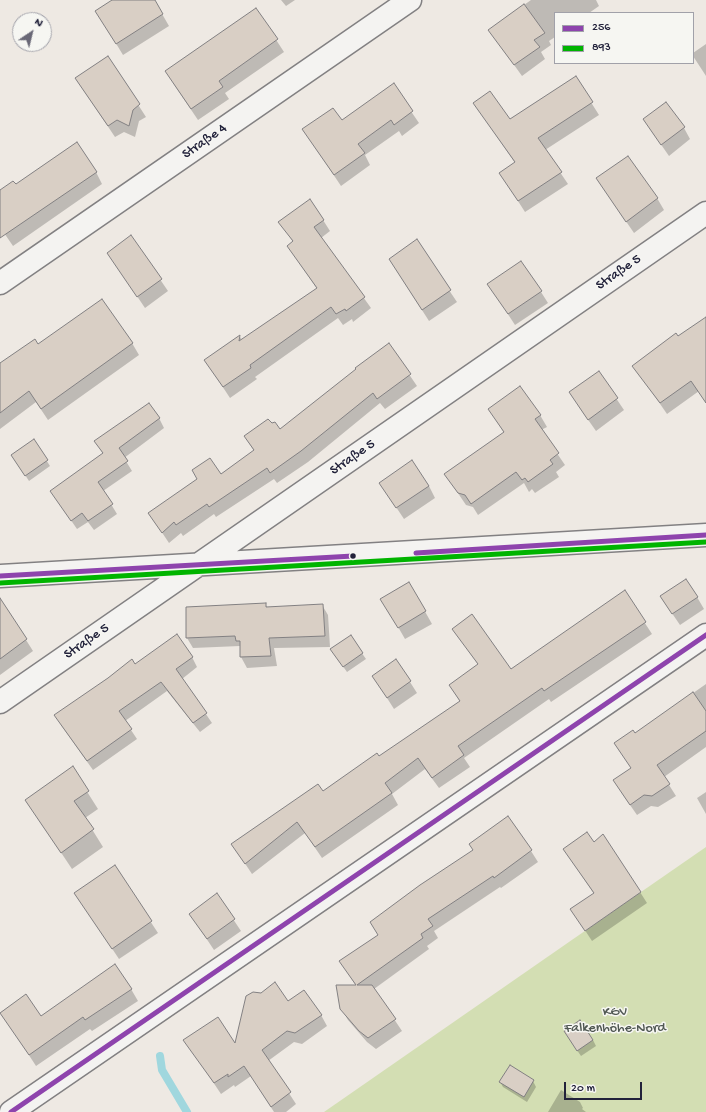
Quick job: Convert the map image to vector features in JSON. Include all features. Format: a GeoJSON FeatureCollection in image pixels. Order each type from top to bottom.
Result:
{"type":"FeatureCollection","features":[{"type":"Feature","properties":{"kind":"street","name":"Straße 4"},"geometry":{"type":"LineString","coordinates":[[0,283],[410,0]]}},
{"type":"Feature","properties":{"kind":"street","name":"Straße 5"},"geometry":{"type":"LineString","coordinates":[[0,702],[706,213]]}},
{"type":"Feature","properties":{"kind":"street"},"geometry":{"type":"LineString","coordinates":[[0,576],[706,535]]}},
{"type":"Feature","properties":{"kind":"street"},"geometry":{"type":"LineString","coordinates":[[11,1112],[706,635]]}},
{"type":"Feature","properties":{"kind":"green space","name":"KGV Falkenhöhe-Nord"},"geometry":{"type":"Polygon","coordinates":[[[706,847],[706,1112],[324,1112],[641,892],[706,847]]]}},
{"type":"Feature","properties":{"kind":"building"},"geometry":{"type":"Polygon","coordinates":[[[112,0],[155,0],[163,14],[116,44],[95,11],[112,0]]]}},
{"type":"Feature","properties":{"kind":"building"},"geometry":{"type":"Polygon","coordinates":[[[524,4],[545,33],[534,40],[540,47],[514,65],[488,30],[524,4]]]}},
{"type":"Feature","properties":{"kind":"building"},"geometry":{"type":"Polygon","coordinates":[[[256,8],[278,39],[219,81],[223,87],[191,109],[165,71],[256,8]]]}},
{"type":"Feature","properties":{"kind":"building"},"geometry":{"type":"Polygon","coordinates":[[[108,56],[140,104],[133,110],[129,126],[117,120],[108,126],[75,78],[108,56]]]}},
{"type":"Feature","properties":{"kind":"building"},"geometry":{"type":"Polygon","coordinates":[[[576,76],[593,102],[538,138],[562,172],[518,201],[499,173],[515,162],[473,103],[490,91],[510,119],[576,76]]]}},
{"type":"Feature","properties":{"kind":"building"},"geometry":{"type":"Polygon","coordinates":[[[394,83],[413,111],[394,125],[391,120],[358,144],[365,153],[334,175],[302,129],[333,108],[342,120],[394,83]]]}},
{"type":"Feature","properties":{"kind":"building"},"geometry":{"type":"Polygon","coordinates":[[[666,102],[685,127],[661,145],[643,119],[666,102]]]}},
{"type":"Feature","properties":{"kind":"building"},"geometry":{"type":"Polygon","coordinates":[[[77,142],[97,172],[0,238],[0,190],[13,181],[16,184],[77,142]]]}},
{"type":"Feature","properties":{"kind":"building"},"geometry":{"type":"Polygon","coordinates":[[[628,156],[658,198],[626,222],[596,178],[628,156]]]}},
{"type":"Feature","properties":{"kind":"building"},"geometry":{"type":"Polygon","coordinates":[[[310,199],[324,220],[314,227],[365,297],[346,311],[345,309],[336,314],[331,307],[250,365],[251,368],[223,387],[204,360],[240,335],[239,341],[317,288],[287,246],[293,241],[278,222],[310,199]]]}},
{"type":"Feature","properties":{"kind":"building"},"geometry":{"type":"Polygon","coordinates":[[[131,235],[162,279],[137,297],[107,253],[131,235]]]}},
{"type":"Feature","properties":{"kind":"building"},"geometry":{"type":"Polygon","coordinates":[[[417,239],[451,290],[422,310],[389,259],[417,239]]]}},
{"type":"Feature","properties":{"kind":"building"},"geometry":{"type":"Polygon","coordinates":[[[521,261],[542,291],[508,314],[487,284],[521,261]]]}},
{"type":"Feature","properties":{"kind":"building"},"geometry":{"type":"Polygon","coordinates":[[[102,299],[133,343],[41,409],[29,391],[0,413],[0,363],[35,339],[38,344],[102,299]]]}},
{"type":"Feature","properties":{"kind":"building"},"geometry":{"type":"Polygon","coordinates":[[[706,317],[706,403],[691,381],[660,403],[632,366],[676,333],[678,336],[706,317]]]}},
{"type":"Feature","properties":{"kind":"building"},"geometry":{"type":"Polygon","coordinates":[[[389,343],[411,374],[377,399],[373,393],[301,451],[270,473],[267,468],[209,507],[207,504],[176,525],[174,522],[162,533],[148,513],[197,479],[192,470],[210,458],[221,474],[254,450],[244,436],[268,419],[272,423],[275,422],[280,429],[356,369],[355,368],[389,343]]]}},
{"type":"Feature","properties":{"kind":"building"},"geometry":{"type":"Polygon","coordinates":[[[599,371],[618,398],[588,420],[569,392],[599,371]]]}},
{"type":"Feature","properties":{"kind":"building"},"geometry":{"type":"Polygon","coordinates":[[[520,386],[541,415],[535,419],[559,453],[550,460],[553,464],[528,482],[525,478],[522,480],[516,472],[471,504],[465,495],[458,493],[444,474],[504,432],[488,409],[520,386]]]}},
{"type":"Feature","properties":{"kind":"building"},"geometry":{"type":"Polygon","coordinates":[[[149,403],[160,418],[119,448],[128,461],[98,482],[113,504],[88,521],[82,513],[71,521],[50,491],[103,453],[94,441],[149,403]]]}},
{"type":"Feature","properties":{"kind":"building"},"geometry":{"type":"Polygon","coordinates":[[[34,439],[48,460],[25,476],[11,455],[34,439]]]}},
{"type":"Feature","properties":{"kind":"building"},"geometry":{"type":"Polygon","coordinates":[[[412,460],[429,486],[396,508],[379,483],[412,460]]]}},
{"type":"Feature","properties":{"kind":"building"},"geometry":{"type":"Polygon","coordinates":[[[686,579],[698,597],[672,614],[660,596],[686,579]]]}},
{"type":"Feature","properties":{"kind":"building"},"geometry":{"type":"Polygon","coordinates":[[[409,582],[426,611],[398,628],[380,599],[409,582]]]}},
{"type":"Feature","properties":{"kind":"building"},"geometry":{"type":"Polygon","coordinates":[[[625,590],[646,622],[544,691],[542,688],[458,746],[464,755],[432,778],[418,758],[385,783],[392,793],[315,847],[297,822],[245,864],[231,844],[318,784],[323,791],[377,753],[379,756],[460,701],[449,685],[478,664],[452,629],[472,614],[511,669],[625,590]]]}},
{"type":"Feature","properties":{"kind":"building"},"geometry":{"type":"Polygon","coordinates":[[[0,598],[27,639],[0,659],[0,598]]]}},
{"type":"Feature","properties":{"kind":"building"},"geometry":{"type":"Polygon","coordinates":[[[266,603],[266,607],[323,604],[325,636],[269,638],[271,656],[240,657],[240,641],[236,641],[235,636],[186,638],[186,607],[266,603]]]}},
{"type":"Feature","properties":{"kind":"building"},"geometry":{"type":"Polygon","coordinates":[[[177,634],[193,657],[176,669],[207,713],[193,723],[161,682],[119,711],[132,729],[87,761],[54,715],[108,678],[132,659],[135,664],[177,634]]]}},
{"type":"Feature","properties":{"kind":"building"},"geometry":{"type":"Polygon","coordinates":[[[351,635],[363,653],[343,667],[330,649],[351,635]]]}},
{"type":"Feature","properties":{"kind":"building"},"geometry":{"type":"Polygon","coordinates":[[[396,659],[411,681],[387,698],[372,676],[396,659]]]}},
{"type":"Feature","properties":{"kind":"building"},"geometry":{"type":"Polygon","coordinates":[[[693,692],[706,711],[706,731],[657,765],[670,784],[652,796],[644,795],[630,805],[613,780],[631,768],[614,743],[633,730],[635,733],[693,692]]]}},
{"type":"Feature","properties":{"kind":"building"},"geometry":{"type":"Polygon","coordinates":[[[73,766],[89,791],[74,801],[94,829],[61,853],[25,800],[73,766]]]}},
{"type":"Feature","properties":{"kind":"building"},"geometry":{"type":"Polygon","coordinates":[[[508,816],[532,850],[494,878],[493,876],[428,919],[433,926],[421,934],[423,938],[357,985],[372,985],[396,1019],[368,1038],[359,1031],[340,1009],[336,985],[356,985],[339,961],[378,935],[370,922],[420,885],[473,850],[469,844],[508,816]]]}},
{"type":"Feature","properties":{"kind":"building"},"geometry":{"type":"Polygon","coordinates":[[[587,832],[594,842],[603,834],[641,892],[585,931],[570,909],[594,893],[563,849],[587,832]]]}},
{"type":"Feature","properties":{"kind":"building"},"geometry":{"type":"Polygon","coordinates":[[[115,865],[152,921],[112,949],[74,893],[115,865]]]}},
{"type":"Feature","properties":{"kind":"building"},"geometry":{"type":"Polygon","coordinates":[[[217,893],[235,919],[207,939],[189,914],[217,893]]]}},
{"type":"Feature","properties":{"kind":"building"},"geometry":{"type":"Polygon","coordinates":[[[115,964],[132,989],[85,1020],[83,1017],[29,1055],[0,1013],[26,994],[41,1016],[115,964]]]}},
{"type":"Feature","properties":{"kind":"building"},"geometry":{"type":"Polygon","coordinates":[[[275,982],[288,1001],[304,990],[322,1015],[295,1033],[287,1031],[262,1050],[291,1092],[271,1107],[244,1066],[228,1077],[228,1074],[214,1083],[183,1040],[218,1017],[235,1043],[246,996],[253,992],[261,993],[275,982]]]}},
{"type":"Feature","properties":{"kind":"building"},"geometry":{"type":"Polygon","coordinates":[[[580,1020],[593,1040],[577,1051],[564,1031],[580,1020]]]}},
{"type":"Feature","properties":{"kind":"building"},"geometry":{"type":"Polygon","coordinates":[[[510,1065],[534,1080],[524,1097],[499,1082],[510,1065]]]}},
{"type":"Feature","properties":{"kind":"waterway"},"geometry":{"type":"LineString","coordinates":[[160,1056],[162,1070],[187,1112]]}},
{"type":"Feature","properties":{"kind":"transit line","name":"256"},"geometry":{"type":"LineString","coordinates":[[416,553],[706,535]]}},
{"type":"Feature","properties":{"kind":"transit line","name":"893"},"geometry":{"type":"LineString","coordinates":[[0,583],[706,542]]}},
{"type":"Feature","properties":{"kind":"transit line","name":"256"},"geometry":{"type":"LineString","coordinates":[[0,576],[353,556]]}},
{"type":"Feature","properties":{"kind":"transit line","name":"256"},"geometry":{"type":"LineString","coordinates":[[11,1112],[706,635]]}}]}
